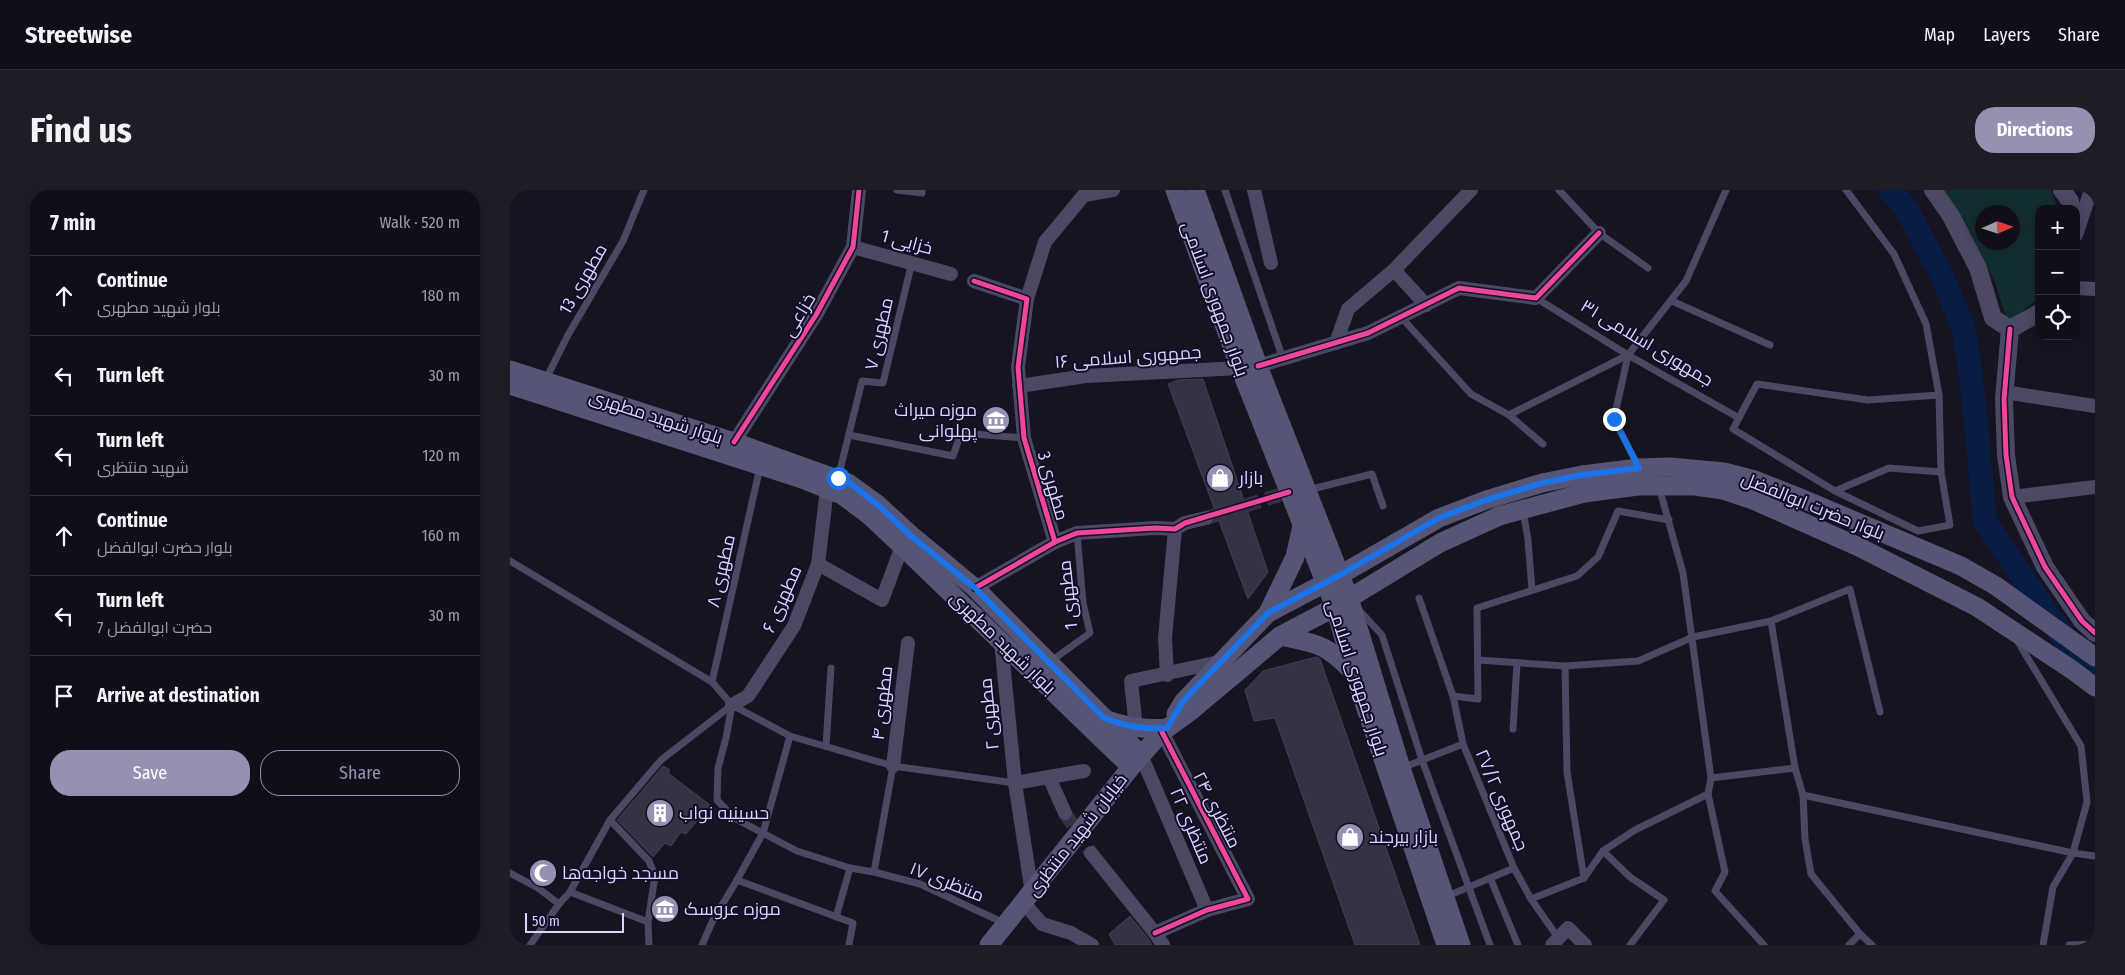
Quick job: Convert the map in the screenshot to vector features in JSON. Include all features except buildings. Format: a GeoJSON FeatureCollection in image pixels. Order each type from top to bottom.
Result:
{"type":"FeatureCollection","features":[{"type":"Feature","properties":{"kind":"main road","name":"بلوار جمهوری اسلامی"},"geometry":{"type":"LineString","coordinates":[[1175,190],[1249,367],[1307,490],[1333,579],[1401,768],[1461,945]]}},
{"type":"Feature","properties":{"kind":"main road","name":"بلوار جمهوری اسلامی"},"geometry":{"type":"LineString","coordinates":[[1195,190],[1249,367],[1302,526],[1333,579]]}},
{"type":"Feature","properties":{"kind":"main road","name":"بلوار شهید مطهری"},"geometry":{"type":"LineString","coordinates":[[510,370],[734,442],[833,484],[842,495],[868,515],[902,546],[1001,641],[1136,761]]}},
{"type":"Feature","properties":{"kind":"main road","name":"بلوار شهید مطهری"},"geometry":{"type":"LineString","coordinates":[[510,385],[760,466],[833,484],[848,482],[877,504],[911,536],[975,588],[1104,718],[1136,761]]}},
{"type":"Feature","properties":{"kind":"main road","name":"بلوار حضرت ابوالفضل"},"geometry":{"type":"LineString","coordinates":[[1268,613],[1333,579],[1439,518],[1486,500],[1563,479],[1639,468],[1670,467],[1724,472],[1755,480],[1798,496],[1961,566],[1996,586],[2095,657]]}},
{"type":"Feature","properties":{"kind":"main road","name":"بلوار حضرت ابوالفضل"},"geometry":{"type":"LineString","coordinates":[[1165,730],[1192,710],[1280,636],[1342,603],[1440,543],[1499,516],[1523,509],[1584,493],[1638,486],[1695,486],[1723,490],[1808,524],[1977,607],[2070,668],[2095,688]]}},
{"type":"Feature","properties":{"kind":"main road"},"geometry":{"type":"LineString","coordinates":[[1104,718],[1136,728],[1165,730],[1184,700],[1268,613],[1295,557],[1302,526]]}},
{"type":"Feature","properties":{"kind":"main road","name":"بلوار جمهوری اسلامی"},"geometry":{"type":"LineString","coordinates":[[1342,603],[1354,673],[1446,945]]}},
{"type":"Feature","properties":{"kind":"main road"},"geometry":{"type":"LineString","coordinates":[[1280,636],[1319,644],[1335,653],[1354,673]]}},
{"type":"Feature","properties":{"kind":"main road","name":"خیابان شهید منتظری"},"geometry":{"type":"LineString","coordinates":[[990,945],[1136,761],[1165,730]]}},
{"type":"Feature","properties":{"kind":"street","name":"خزاعی"},"geometry":{"type":"LineString","coordinates":[[734,442],[816,315],[853,247],[859,190]]}},
{"type":"Feature","properties":{"kind":"street","name":"مطهری 3"},"geometry":{"type":"LineString","coordinates":[[1055,542],[1024,438],[1018,367],[1027,299],[1045,242],[1084,195],[1113,190]]}},
{"type":"Feature","properties":{"kind":"street"},"geometry":{"type":"LineString","coordinates":[[1254,190],[1271,263]]}},
{"type":"Feature","properties":{"kind":"street"},"geometry":{"type":"LineString","coordinates":[[1336,343],[1348,309],[1394,270],[1451,208],[1471,190]]}},
{"type":"Feature","properties":{"kind":"street"},"geometry":{"type":"LineString","coordinates":[[1933,190],[1951,216],[1978,268],[1993,318],[2010,329]]}},
{"type":"Feature","properties":{"kind":"street"},"geometry":{"type":"LineString","coordinates":[[2062,190],[2070,201],[2070,205]]}},
{"type":"Feature","properties":{"kind":"street"},"geometry":{"type":"LineString","coordinates":[[2080,223],[2091,190]]}},
{"type":"Feature","properties":{"kind":"street"},"geometry":{"type":"LineString","coordinates":[[1536,298],[1599,233]]}},
{"type":"Feature","properties":{"kind":"street","name":"خزایی 1"},"geometry":{"type":"LineString","coordinates":[[853,247],[951,274]]}},
{"type":"Feature","properties":{"kind":"street"},"geometry":{"type":"LineString","coordinates":[[1394,270],[1426,305]]}},
{"type":"Feature","properties":{"kind":"street"},"geometry":{"type":"LineString","coordinates":[[974,282],[1027,299]]}},
{"type":"Feature","properties":{"kind":"street","name":"جمهوری اسلامی ۳۱"},"geometry":{"type":"LineString","coordinates":[[1249,367],[1368,333],[1459,288],[1536,298]]}},
{"type":"Feature","properties":{"kind":"street"},"geometry":{"type":"LineString","coordinates":[[2080,288],[2095,289]]}},
{"type":"Feature","properties":{"kind":"street"},"geometry":{"type":"LineString","coordinates":[[2010,329],[2035,315]]}},
{"type":"Feature","properties":{"kind":"street"},"geometry":{"type":"LineString","coordinates":[[2010,329],[2004,392],[2006,455],[2012,497],[2045,567],[2082,621],[2095,633]]}},
{"type":"Feature","properties":{"kind":"street","name":"جمهوری اسلامی ۱۶"},"geometry":{"type":"LineString","coordinates":[[1019,386],[1086,376],[1249,367]]}},
{"type":"Feature","properties":{"kind":"street"},"geometry":{"type":"LineString","coordinates":[[2004,392],[2095,406]]}},
{"type":"Feature","properties":{"kind":"street","name":"مطهری ۶"},"geometry":{"type":"LineString","coordinates":[[732,706],[748,696],[794,626],[818,564],[833,484]]}},
{"type":"Feature","properties":{"kind":"street"},"geometry":{"type":"LineString","coordinates":[[2012,497],[2095,487]]}},
{"type":"Feature","properties":{"kind":"street"},"geometry":{"type":"LineString","coordinates":[[1167,675],[1165,638],[1175,529],[1206,518]]}},
{"type":"Feature","properties":{"kind":"street","name":"مطهری 3"},"geometry":{"type":"LineString","coordinates":[[975,588],[1055,542],[1077,533],[1155,528],[1175,529]]}},
{"type":"Feature","properties":{"kind":"street"},"geometry":{"type":"LineString","coordinates":[[818,564],[882,600],[902,546]]}},
{"type":"Feature","properties":{"kind":"street","name":"مطهری ۲"},"geometry":{"type":"LineString","coordinates":[[1001,641],[1028,898]]}},
{"type":"Feature","properties":{"kind":"street","name":"مطهری ۴"},"geometry":{"type":"LineString","coordinates":[[893,766],[908,643]]}},
{"type":"Feature","properties":{"kind":"street"},"geometry":{"type":"LineString","coordinates":[[1136,728],[1132,681],[1167,675],[1220,662]]}},
{"type":"Feature","properties":{"kind":"street","name":"منتظری ۲۴"},"geometry":{"type":"LineString","coordinates":[[1165,730],[1248,900],[1207,910]]}},
{"type":"Feature","properties":{"kind":"street","name":"منتظری ۲۲"},"geometry":{"type":"LineString","coordinates":[[1136,761],[1207,910]]}},
{"type":"Feature","properties":{"kind":"street"},"geometry":{"type":"LineString","coordinates":[[1015,783],[1084,770]]}},
{"type":"Feature","properties":{"kind":"street"},"geometry":{"type":"LineString","coordinates":[[1049,777],[1065,812]]}},
{"type":"Feature","properties":{"kind":"street"},"geometry":{"type":"LineString","coordinates":[[1090,853],[1163,945]]}},
{"type":"Feature","properties":{"kind":"street"},"geometry":{"type":"LineString","coordinates":[[1028,898],[1042,924],[1071,933],[1092,945]]}},
{"type":"Feature","properties":{"kind":"street"},"geometry":{"type":"LineString","coordinates":[[1155,933],[1207,910]]}},
{"type":"Feature","properties":{"kind":"street"},"geometry":{"type":"LineString","coordinates":[[1556,942],[1568,928],[1585,945]]}},
{"type":"Feature","properties":{"kind":"lane","name":"مطهری 13"},"geometry":{"type":"LineString","coordinates":[[544,381],[623,241],[644,190]]}},
{"type":"Feature","properties":{"kind":"lane"},"geometry":{"type":"LineString","coordinates":[[897,190],[922,193],[922,190]]}},
{"type":"Feature","properties":{"kind":"lane"},"geometry":{"type":"LineString","coordinates":[[1225,190],[1282,359]]}},
{"type":"Feature","properties":{"kind":"lane"},"geometry":{"type":"LineString","coordinates":[[1559,190],[1599,233],[1648,268]]}},
{"type":"Feature","properties":{"kind":"lane"},"geometry":{"type":"LineString","coordinates":[[1509,415],[1628,355],[1686,282],[1726,190]]}},
{"type":"Feature","properties":{"kind":"lane"},"geometry":{"type":"LineString","coordinates":[[1846,190],[1894,254],[1926,324],[1939,395],[1941,472],[1950,525],[1918,530],[1835,491],[1734,429],[1757,384],[1868,400],[1939,395]]}},
{"type":"Feature","properties":{"kind":"lane","name":"مطهری ۷"},"geometry":{"type":"LineString","coordinates":[[833,484],[849,435],[862,381],[883,383],[912,262]]}},
{"type":"Feature","properties":{"kind":"lane","name":"جمهوری اسلامی ۳۱"},"geometry":{"type":"LineString","coordinates":[[1536,298],[1628,355],[1739,418]]}},
{"type":"Feature","properties":{"kind":"lane"},"geometry":{"type":"LineString","coordinates":[[1672,301],[1770,345]]}},
{"type":"Feature","properties":{"kind":"lane"},"geometry":{"type":"LineString","coordinates":[[1401,316],[1471,394],[1509,415],[1543,444]]}},
{"type":"Feature","properties":{"kind":"lane"},"geometry":{"type":"LineString","coordinates":[[1628,355],[1614,419],[1639,468]]}},
{"type":"Feature","properties":{"kind":"lane"},"geometry":{"type":"LineString","coordinates":[[849,435],[953,456],[961,433],[1024,438]]}},
{"type":"Feature","properties":{"kind":"lane","name":"مطهری ۸"},"geometry":{"type":"LineString","coordinates":[[712,682],[760,466]]}},
{"type":"Feature","properties":{"kind":"lane"},"geometry":{"type":"LineString","coordinates":[[1835,491],[1889,468],[1941,472]]}},
{"type":"Feature","properties":{"kind":"lane"},"geometry":{"type":"LineString","coordinates":[[1307,490],[1372,474],[1383,506]]}},
{"type":"Feature","properties":{"kind":"lane"},"geometry":{"type":"LineString","coordinates":[[1659,486],[1683,574],[1693,637],[1711,778],[1708,794],[1724,872],[1714,891],[1764,945]]}},
{"type":"Feature","properties":{"kind":"lane"},"geometry":{"type":"LineString","coordinates":[[1523,509],[1528,540],[1532,590]]}},
{"type":"Feature","properties":{"kind":"lane"},"geometry":{"type":"LineString","coordinates":[[1453,696],[1478,699],[1477,608],[1577,576],[1598,557],[1618,511],[1669,520]]}},
{"type":"Feature","properties":{"kind":"lane","name":"مطهری 1"},"geometry":{"type":"LineString","coordinates":[[1049,663],[1090,634],[1083,603],[1077,533]]}},
{"type":"Feature","properties":{"kind":"lane"},"geometry":{"type":"LineString","coordinates":[[510,561],[712,682],[732,706],[790,736],[893,766],[1015,783]]}},
{"type":"Feature","properties":{"kind":"lane"},"geometry":{"type":"LineString","coordinates":[[1478,660],[1565,666],[1638,661],[1693,637],[1771,621],[1850,589],[1880,712]]}},
{"type":"Feature","properties":{"kind":"lane","name":"جمهوری ۲۷/۲"},"geometry":{"type":"LineString","coordinates":[[1419,598],[1453,696],[1463,744],[1514,868],[1556,942]]}},
{"type":"Feature","properties":{"kind":"lane"},"geometry":{"type":"LineString","coordinates":[[1342,603],[1382,636],[1422,760],[1490,945]]}},
{"type":"Feature","properties":{"kind":"lane"},"geometry":{"type":"LineString","coordinates":[[1771,621],[1795,768],[1803,795],[1805,839],[1811,874],[1860,934],[1872,945]]}},
{"type":"Feature","properties":{"kind":"lane"},"geometry":{"type":"LineString","coordinates":[[2010,629],[2081,746],[2087,802],[2073,853],[2053,887],[2043,945]]}},
{"type":"Feature","properties":{"kind":"lane"},"geometry":{"type":"LineString","coordinates":[[1513,729],[1517,663]]}},
{"type":"Feature","properties":{"kind":"lane"},"geometry":{"type":"LineString","coordinates":[[1565,666],[1567,772],[1584,878]]}},
{"type":"Feature","properties":{"kind":"lane"},"geometry":{"type":"LineString","coordinates":[[826,746],[831,668]]}},
{"type":"Feature","properties":{"kind":"lane"},"geometry":{"type":"LineString","coordinates":[[530,945],[559,904],[570,892],[610,820],[661,760],[732,706]]}},
{"type":"Feature","properties":{"kind":"lane","name":"منتظری ۱۷"},"geometry":{"type":"LineString","coordinates":[[732,706],[718,768],[717,800],[734,818],[797,851],[850,868],[920,884],[1007,924]]}},
{"type":"Feature","properties":{"kind":"lane"},"geometry":{"type":"LineString","coordinates":[[702,945],[712,920],[738,880],[762,833],[790,736]]}},
{"type":"Feature","properties":{"kind":"lane"},"geometry":{"type":"LineString","coordinates":[[1401,768],[1463,744]]}},
{"type":"Feature","properties":{"kind":"lane"},"geometry":{"type":"LineString","coordinates":[[874,872],[893,766]]}},
{"type":"Feature","properties":{"kind":"lane"},"geometry":{"type":"LineString","coordinates":[[1711,778],[1795,768]]}},
{"type":"Feature","properties":{"kind":"lane"},"geometry":{"type":"LineString","coordinates":[[1531,899],[1584,878],[1603,850],[1635,830],[1708,794]]}},
{"type":"Feature","properties":{"kind":"lane"},"geometry":{"type":"LineString","coordinates":[[1803,795],[2073,853],[2095,856]]}},
{"type":"Feature","properties":{"kind":"lane"},"geometry":{"type":"LineString","coordinates":[[610,820],[649,861],[655,876],[648,922],[649,945]]}},
{"type":"Feature","properties":{"kind":"lane"},"geometry":{"type":"LineString","coordinates":[[1603,850],[1630,877],[1664,900],[1630,945]]}},
{"type":"Feature","properties":{"kind":"lane"},"geometry":{"type":"LineString","coordinates":[[836,917],[850,868]]}},
{"type":"Feature","properties":{"kind":"lane"},"geometry":{"type":"LineString","coordinates":[[1444,898],[1491,880],[1514,868]]}},
{"type":"Feature","properties":{"kind":"lane"},"geometry":{"type":"LineString","coordinates":[[510,873],[538,888],[559,904]]}},
{"type":"Feature","properties":{"kind":"lane"},"geometry":{"type":"LineString","coordinates":[[738,880],[853,924],[849,945]]}},
{"type":"Feature","properties":{"kind":"lane"},"geometry":{"type":"LineString","coordinates":[[1491,880],[1518,945]]}},
{"type":"Feature","properties":{"kind":"lane"},"geometry":{"type":"LineString","coordinates":[[570,892],[648,922]]}},
{"type":"Feature","properties":{"kind":"lane"},"geometry":{"type":"LineString","coordinates":[[1849,945],[1860,934]]}},
{"type":"Feature","properties":{"kind":"lane"},"geometry":{"type":"LineString","coordinates":[[2069,945],[2095,944]]}},
{"type":"Feature","properties":{"kind":"green space"},"geometry":{"type":"Polygon","coordinates":[[[1942,190],[2051,190],[2057,205],[2035,205],[2035,301],[2008,323],[1995,282],[1979,250],[2020,250],[2020,205],[1975,205],[1975,243],[1967,227],[1942,190]]]}},
{"type":"Feature","properties":{"kind":"waterway"},"geometry":{"type":"LineString","coordinates":[[1890,190],[1904,205],[1942,276],[1964,330],[1973,393],[1985,521],[2095,684]]}},
{"type":"Feature","properties":{"kind":"tunnel"},"geometry":{"type":"LineString","coordinates":[[1206,518],[1289,492]]}},
{"type":"Feature","properties":{"kind":"tunnel"},"geometry":{"type":"LineString","coordinates":[[1065,813],[1091,853]]}},
{"type":"Feature","properties":{"kind":"cycle path"},"geometry":{"type":"LineString","coordinates":[[734,442],[816,315],[853,247],[859,190]]}},
{"type":"Feature","properties":{"kind":"cycle path"},"geometry":{"type":"LineString","coordinates":[[1258,366],[1368,333],[1459,288],[1536,298],[1599,233]]}},
{"type":"Feature","properties":{"kind":"cycle path"},"geometry":{"type":"LineString","coordinates":[[974,281],[1027,299],[1018,367],[1024,438],[1055,542]]}},
{"type":"Feature","properties":{"kind":"cycle path"},"geometry":{"type":"LineString","coordinates":[[2010,329],[2004,399],[2006,455],[2012,497],[2045,567],[2082,621],[2095,633]]}},
{"type":"Feature","properties":{"kind":"cycle path"},"geometry":{"type":"LineString","coordinates":[[975,588],[1055,542],[1077,533],[1155,528],[1175,529],[1185,523],[1289,492]]}},
{"type":"Feature","properties":{"kind":"cycle path"},"geometry":{"type":"LineString","coordinates":[[1155,933],[1207,910],[1248,899],[1162,732]]}},
{"type":"Feature","properties":{"kind":"place","name":"موزه میراث پهلوانی"},"geometry":{"type":"Point","coordinates":[996,420]}},
{"type":"Feature","properties":{"kind":"place","name":"بازار"},"geometry":{"type":"Point","coordinates":[1220,478]}},
{"type":"Feature","properties":{"kind":"place","name":"حسینیه نواب"},"geometry":{"type":"Point","coordinates":[660,813]}},
{"type":"Feature","properties":{"kind":"place","name":"بازار بیرجند"},"geometry":{"type":"Point","coordinates":[1350,837]}},
{"type":"Feature","properties":{"kind":"place","name":"مسجد خواجه‌ها"},"geometry":{"type":"Point","coordinates":[543,873]}},
{"type":"Feature","properties":{"kind":"place","name":"موزه عروسک"},"geometry":{"type":"Point","coordinates":[665,909]}},
{"type":"Feature","properties":{"kind":"route"},"geometry":{"type":"LineString","coordinates":[[838,478],[848,482],[877,504],[911,536],[975,588],[1104,718],[1126,726],[1142,729],[1167,728],[1184,700],[1268,613],[1340,575],[1439,518],[1486,500],[1542,483],[1582,475],[1639,468],[1614,419]]}}]}
